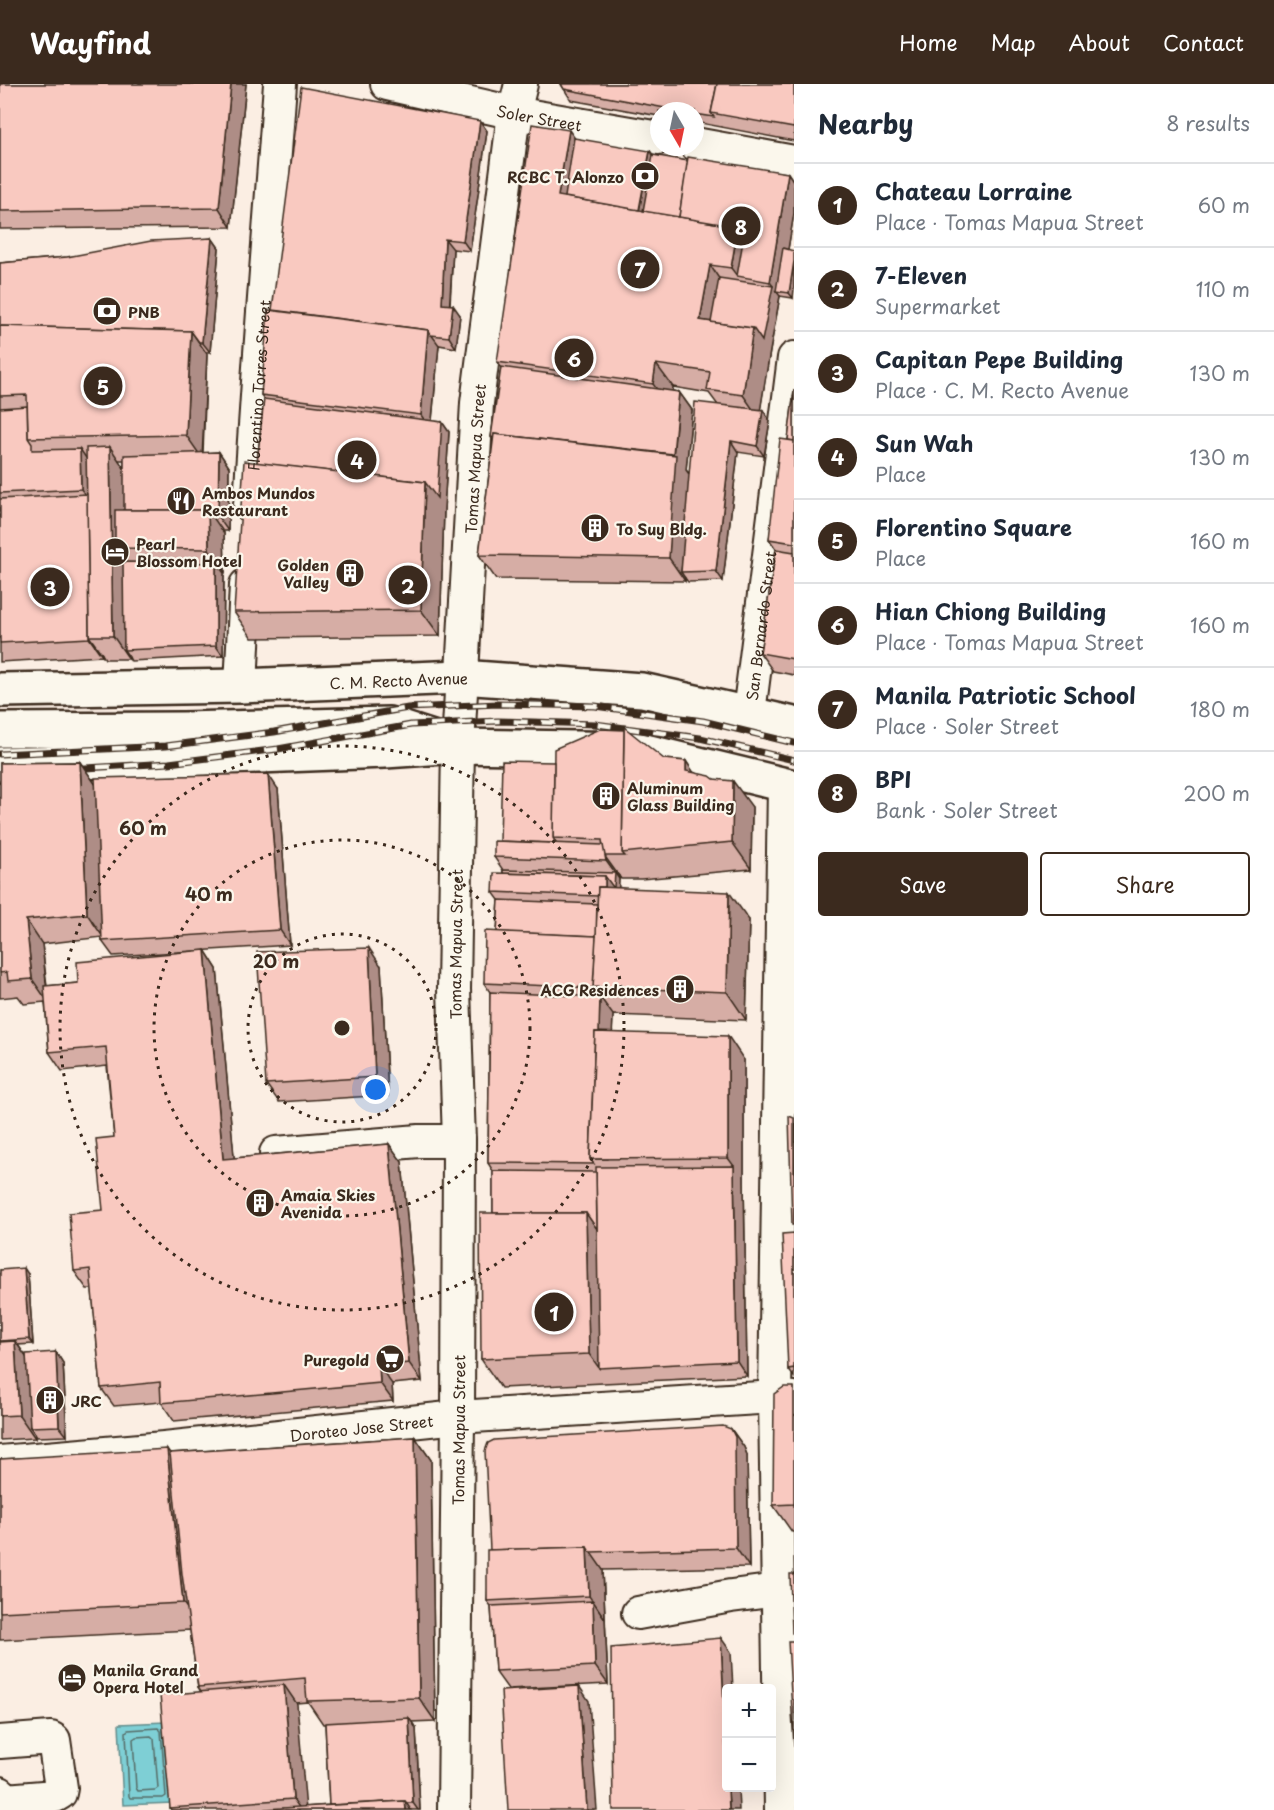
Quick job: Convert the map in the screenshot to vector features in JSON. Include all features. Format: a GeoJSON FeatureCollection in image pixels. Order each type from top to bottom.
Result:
{"type":"FeatureCollection","features":[{"type":"Feature","properties":{"kind":"main road","name":"C. M. Recto Avenue"},"geometry":{"type":"LineString","coordinates":[[0,690],[241,686],[461,677],[642,690],[794,724]]}},
{"type":"Feature","properties":{"kind":"main road"},"geometry":{"type":"LineString","coordinates":[[0,730],[183,729],[389,724],[458,746]]}},
{"type":"Feature","properties":{"kind":"main road"},"geometry":{"type":"LineString","coordinates":[[0,764],[195,759],[458,746],[636,749],[789,786]]}},
{"type":"Feature","properties":{"kind":"street","name":"Florentino Torres Street"},"geometry":{"type":"LineString","coordinates":[[241,686],[257,381],[280,84]]}},
{"type":"Feature","properties":{"kind":"street","name":"Soler Street"},"geometry":{"type":"LineString","coordinates":[[387,84],[517,98],[650,135]]}},
{"type":"Feature","properties":{"kind":"street","name":"Tomas Mapua Street"},"geometry":{"type":"LineString","coordinates":[[454,1810],[459,1141],[454,988],[458,746],[477,403],[517,98]]}},
{"type":"Feature","properties":{"kind":"street"},"geometry":{"type":"LineString","coordinates":[[704,146],[794,162]]}},
{"type":"Feature","properties":{"kind":"street","name":"San Bernardo Street"},"geometry":{"type":"LineString","coordinates":[[749,713],[794,358]]}},
{"type":"Feature","properties":{"kind":"street"},"geometry":{"type":"LineString","coordinates":[[781,1810],[778,1590],[785,1398],[789,786]]}},
{"type":"Feature","properties":{"kind":"street"},"geometry":{"type":"LineString","coordinates":[[276,1153],[419,1141],[459,1141]]}},
{"type":"Feature","properties":{"kind":"street","name":"Doroteo Jose Street"},"geometry":{"type":"LineString","coordinates":[[0,1462],[165,1448],[458,1417],[785,1398]]}},
{"type":"Feature","properties":{"kind":"street"},"geometry":{"type":"LineString","coordinates":[[638,1613],[778,1590]]}},
{"type":"Feature","properties":{"kind":"street"},"geometry":{"type":"LineString","coordinates":[[0,1742],[51,1738],[54,1740],[61,1788],[60,1793],[55,1796],[6,1800],[2,1799],[0,1793]]}},
{"type":"Feature","properties":{"kind":"water"},"geometry":{"type":"Polygon","coordinates":[[[166,1722],[173,1803],[123,1805],[119,1724],[166,1722]]]}},
{"type":"Feature","properties":{"kind":"building"},"geometry":{"type":"Polygon","coordinates":[[[0,84],[231,84],[219,208],[0,211],[0,84]]]}},
{"type":"Feature","properties":{"kind":"building"},"geometry":{"type":"Polygon","coordinates":[[[561,84],[717,84],[711,113],[714,117],[704,115],[704,102],[650,102],[650,105],[564,89],[561,84]]]}},
{"type":"Feature","properties":{"kind":"building"},"geometry":{"type":"Polygon","coordinates":[[[717,84],[794,84],[794,128],[711,113],[717,84]]]}},
{"type":"Feature","properties":{"kind":"building"},"geometry":{"type":"Polygon","coordinates":[[[301,87],[480,121],[463,241],[445,239],[442,304],[453,305],[449,337],[431,335],[428,330],[272,310],[301,87]]]}},
{"type":"Feature","properties":{"kind":"building"},"geometry":{"type":"Polygon","coordinates":[[[532,124],[569,130],[558,196],[738,227],[731,268],[710,265],[700,320],[753,328],[743,395],[707,390],[710,372],[656,364],[653,384],[497,362],[532,124]]]}},
{"type":"Feature","properties":{"kind":"building"},"geometry":{"type":"Polygon","coordinates":[[[574,138],[650,151],[639,210],[565,197],[574,138]]]}},
{"type":"Feature","properties":{"kind":"building"},"geometry":{"type":"Polygon","coordinates":[[[653,156],[688,161],[679,217],[643,211],[653,156]]]}},
{"type":"Feature","properties":{"kind":"building"},"geometry":{"type":"Polygon","coordinates":[[[688,157],[788,173],[770,282],[737,276],[744,235],[738,227],[679,217],[688,157]]]}},
{"type":"Feature","properties":{"kind":"building","name":"PNB"},"geometry":{"type":"Polygon","coordinates":[[[212,238],[202,342],[199,342],[191,331],[0,326],[0,263],[67,257],[151,241],[212,238]]]}},
{"type":"Feature","properties":{"kind":"building"},"geometry":{"type":"Polygon","coordinates":[[[783,248],[794,251],[789,293],[776,291],[783,248]]]}},
{"type":"Feature","properties":{"kind":"building"},"geometry":{"type":"Polygon","coordinates":[[[719,278],[773,286],[762,341],[753,328],[711,322],[719,278]]]}},
{"type":"Feature","properties":{"kind":"building"},"geometry":{"type":"Polygon","coordinates":[[[268,310],[428,330],[421,415],[261,395],[268,310]]]}},
{"type":"Feature","properties":{"kind":"building"},"geometry":{"type":"Polygon","coordinates":[[[0,326],[191,331],[186,435],[28,438],[27,395],[0,396],[0,326]]]}},
{"type":"Feature","properties":{"kind":"building"},"geometry":{"type":"Polygon","coordinates":[[[501,367],[679,392],[673,454],[494,434],[493,438],[491,437],[501,367]]]}},
{"type":"Feature","properties":{"kind":"building"},"geometry":{"type":"Polygon","coordinates":[[[794,390],[794,441],[788,440],[794,390]]]}},
{"type":"Feature","properties":{"kind":"building"},"geometry":{"type":"Polygon","coordinates":[[[264,399],[442,422],[437,498],[425,482],[257,463],[264,399]]]}},
{"type":"Feature","properties":{"kind":"building"},"geometry":{"type":"Polygon","coordinates":[[[695,402],[763,410],[757,446],[731,441],[716,571],[681,572],[695,402]]]}},
{"type":"Feature","properties":{"kind":"building"},"geometry":{"type":"Polygon","coordinates":[[[27,406],[28,438],[32,444],[32,450],[80,449],[81,489],[0,493],[0,408],[27,406]]]}},
{"type":"Feature","properties":{"kind":"building","name":"To Suy Bldg."},"geometry":{"type":"Polygon","coordinates":[[[494,434],[676,455],[669,558],[479,555],[494,434]]]}},
{"type":"Feature","properties":{"kind":"building"},"geometry":{"type":"Polygon","coordinates":[[[780,439],[794,441],[794,543],[769,539],[780,439]]]}},
{"type":"Feature","properties":{"kind":"building"},"geometry":{"type":"Polygon","coordinates":[[[110,447],[113,636],[89,636],[86,448],[110,447]]]}},
{"type":"Feature","properties":{"kind":"building"},"geometry":{"type":"Polygon","coordinates":[[[219,452],[218,517],[213,517],[208,510],[124,510],[124,455],[219,452]]]}},
{"type":"Feature","properties":{"kind":"building","name":"Golden Valley"},"geometry":{"type":"Polygon","coordinates":[[[244,461],[425,482],[421,610],[234,612],[244,461]]]}},
{"type":"Feature","properties":{"kind":"building"},"geometry":{"type":"Polygon","coordinates":[[[87,494],[89,638],[0,643],[0,499],[87,494]]]}},
{"type":"Feature","properties":{"kind":"building"},"geometry":{"type":"Polygon","coordinates":[[[115,510],[208,510],[209,549],[115,548],[115,510]]]}},
{"type":"Feature","properties":{"kind":"building"},"geometry":{"type":"Polygon","coordinates":[[[776,549],[794,552],[794,659],[760,653],[776,549]]]}},
{"type":"Feature","properties":{"kind":"building"},"geometry":{"type":"Polygon","coordinates":[[[123,562],[216,563],[216,646],[124,650],[123,562]]]}},
{"type":"Feature","properties":{"kind":"building"},"geometry":{"type":"Polygon","coordinates":[[[624,727],[664,759],[686,761],[686,771],[714,779],[733,781],[732,842],[622,853],[624,727]]]}},
{"type":"Feature","properties":{"kind":"building"},"geometry":{"type":"Polygon","coordinates":[[[600,729],[624,730],[622,853],[625,856],[604,856],[602,840],[553,838],[554,749],[600,729]]]}},
{"type":"Feature","properties":{"kind":"building"},"geometry":{"type":"Polygon","coordinates":[[[502,761],[554,762],[553,838],[556,843],[500,841],[502,761]]]}},
{"type":"Feature","properties":{"kind":"building"},"geometry":{"type":"Polygon","coordinates":[[[80,762],[87,914],[26,920],[32,979],[8,981],[7,972],[0,973],[0,763],[80,762]]]}},
{"type":"Feature","properties":{"kind":"building"},"geometry":{"type":"Polygon","coordinates":[[[268,774],[280,930],[102,941],[95,778],[268,774]]]}},
{"type":"Feature","properties":{"kind":"building"},"geometry":{"type":"Polygon","coordinates":[[[494,841],[603,845],[606,861],[494,857],[494,841]]]}},
{"type":"Feature","properties":{"kind":"building"},"geometry":{"type":"Polygon","coordinates":[[[503,870],[615,873],[614,887],[605,876],[503,873],[503,870]]]}},
{"type":"Feature","properties":{"kind":"building"},"geometry":{"type":"Polygon","coordinates":[[[494,873],[605,876],[605,887],[598,887],[598,896],[493,892],[494,873]]]}},
{"type":"Feature","properties":{"kind":"building","name":"ACG Residences"},"geometry":{"type":"Polygon","coordinates":[[[598,887],[729,892],[727,992],[593,987],[598,887]]]}},
{"type":"Feature","properties":{"kind":"building"},"geometry":{"type":"Polygon","coordinates":[[[499,900],[597,904],[596,936],[497,932],[499,900]]]}},
{"type":"Feature","properties":{"kind":"building"},"geometry":{"type":"Polygon","coordinates":[[[485,931],[596,936],[594,988],[484,983],[485,931]]]}},
{"type":"Feature","properties":{"kind":"building"},"geometry":{"type":"Polygon","coordinates":[[[369,948],[375,1077],[266,1084],[257,952],[369,948]]]}},
{"type":"Feature","properties":{"kind":"building","name":"Amaia Skies Avenida"},"geometry":{"type":"Polygon","coordinates":[[[205,950],[223,1159],[389,1144],[409,1363],[379,1366],[380,1383],[161,1403],[160,1382],[101,1388],[90,1269],[74,1271],[69,1213],[103,1210],[96,1139],[114,1137],[106,1047],[49,1052],[44,986],[78,983],[77,962],[205,950]]]}},
{"type":"Feature","properties":{"kind":"building"},"geometry":{"type":"Polygon","coordinates":[[[490,992],[600,997],[599,1032],[595,1032],[590,1159],[594,1164],[488,1163],[490,992]]]}},
{"type":"Feature","properties":{"kind":"building"},"geometry":{"type":"Polygon","coordinates":[[[595,1032],[728,1036],[728,1158],[590,1159],[595,1032]]]}},
{"type":"Feature","properties":{"kind":"building"},"geometry":{"type":"Polygon","coordinates":[[[789,1116],[794,1118],[794,1225],[792,1225],[789,1116]]]}},
{"type":"Feature","properties":{"kind":"building"},"geometry":{"type":"Polygon","coordinates":[[[734,1166],[737,1361],[599,1368],[596,1167],[734,1166]]]}},
{"type":"Feature","properties":{"kind":"building"},"geometry":{"type":"Polygon","coordinates":[[[493,1171],[596,1172],[597,1229],[586,1213],[493,1213],[493,1171]]]}},
{"type":"Feature","properties":{"kind":"building"},"geometry":{"type":"Polygon","coordinates":[[[480,1213],[586,1213],[589,1354],[481,1359],[480,1213]]]}},
{"type":"Feature","properties":{"kind":"building"},"geometry":{"type":"Polygon","coordinates":[[[794,1233],[794,1368],[788,1369],[782,1234],[794,1233]]]}},
{"type":"Feature","properties":{"kind":"building"},"geometry":{"type":"Polygon","coordinates":[[[24,1268],[29,1339],[0,1341],[0,1270],[24,1268]]]}},
{"type":"Feature","properties":{"kind":"building"},"geometry":{"type":"Polygon","coordinates":[[[15,1341],[19,1415],[0,1416],[0,1342],[15,1341]]]}},
{"type":"Feature","properties":{"kind":"building","name":"JRC"},"geometry":{"type":"Polygon","coordinates":[[[56,1352],[59,1426],[30,1427],[26,1354],[56,1352]]]}},
{"type":"Feature","properties":{"kind":"building"},"geometry":{"type":"Polygon","coordinates":[[[784,1387],[794,1387],[794,1504],[773,1505],[774,1394],[784,1387]]]}},
{"type":"Feature","properties":{"kind":"building"},"geometry":{"type":"Polygon","coordinates":[[[723,1426],[731,1429],[735,1437],[736,1548],[590,1552],[587,1547],[490,1550],[485,1451],[488,1443],[494,1440],[723,1426]]]}},
{"type":"Feature","properties":{"kind":"building"},"geometry":{"type":"Polygon","coordinates":[[[415,1437],[419,1698],[307,1701],[305,1678],[198,1687],[182,1574],[170,1453],[415,1437]]]}},
{"type":"Feature","properties":{"kind":"building"},"geometry":{"type":"Polygon","coordinates":[[[167,1449],[183,1603],[0,1612],[0,1459],[167,1449]]]}},
{"type":"Feature","properties":{"kind":"building"},"geometry":{"type":"Polygon","coordinates":[[[587,1547],[589,1596],[487,1601],[487,1550],[587,1547]]]}},
{"type":"Feature","properties":{"kind":"building"},"geometry":{"type":"Polygon","coordinates":[[[790,1574],[794,1574],[794,1633],[792,1633],[790,1574]]]}},
{"type":"Feature","properties":{"kind":"building"},"geometry":{"type":"Polygon","coordinates":[[[593,1601],[595,1666],[495,1671],[491,1606],[593,1601]]]}},
{"type":"Feature","properties":{"kind":"building"},"geometry":{"type":"Polygon","coordinates":[[[721,1638],[722,1792],[728,1792],[729,1810],[613,1810],[611,1648],[721,1638]]]}},
{"type":"Feature","properties":{"kind":"building"},"geometry":{"type":"Polygon","coordinates":[[[788,1641],[794,1641],[794,1747],[788,1641]]]}},
{"type":"Feature","properties":{"kind":"building"},"geometry":{"type":"Polygon","coordinates":[[[284,1685],[293,1799],[170,1808],[160,1695],[284,1685]]]}},
{"type":"Feature","properties":{"kind":"building"},"geometry":{"type":"Polygon","coordinates":[[[579,1686],[587,1810],[508,1810],[501,1691],[579,1686]]]}},
{"type":"Feature","properties":{"kind":"building"},"geometry":{"type":"Polygon","coordinates":[[[409,1718],[413,1803],[405,1801],[329,1805],[325,1723],[409,1718]]]}},
{"type":"Feature","properties":{"kind":"building"},"geometry":{"type":"Polygon","coordinates":[[[405,1801],[406,1810],[265,1810],[265,1809],[405,1801]]]}},
{"type":"Feature","properties":{"kind":"railway"},"geometry":{"type":"LineString","coordinates":[[0,754],[166,746],[274,732],[408,708],[498,704],[595,706],[703,721],[794,743]]}},
{"type":"Feature","properties":{"kind":"railway"},"geometry":{"type":"LineString","coordinates":[[69,769],[169,763],[278,749],[411,725],[498,721],[595,724],[700,738],[794,760]]}},
{"type":"Feature","properties":{"kind":"place","name":"RCBC T. Alonzo"},"geometry":{"type":"Point","coordinates":[645,176]}},
{"type":"Feature","properties":{"kind":"place","name":"BPI"},"geometry":{"type":"Point","coordinates":[741,226]}},
{"type":"Feature","properties":{"kind":"place","name":"Manila Patriotic School"},"geometry":{"type":"Point","coordinates":[640,269]}},
{"type":"Feature","properties":{"kind":"place","name":"PNB"},"geometry":{"type":"Point","coordinates":[107,311]}},
{"type":"Feature","properties":{"kind":"place","name":"Hian Chiong Building"},"geometry":{"type":"Point","coordinates":[574,358]}},
{"type":"Feature","properties":{"kind":"place","name":"Florentino Square"},"geometry":{"type":"Point","coordinates":[103,386]}},
{"type":"Feature","properties":{"kind":"place","name":"Sun Wah"},"geometry":{"type":"Point","coordinates":[357,460]}},
{"type":"Feature","properties":{"kind":"place","name":"Ambos Mundos Restaurant"},"geometry":{"type":"Point","coordinates":[181,501]}},
{"type":"Feature","properties":{"kind":"place","name":"To Suy Bldg."},"geometry":{"type":"Point","coordinates":[595,528]}},
{"type":"Feature","properties":{"kind":"place","name":"Pearl Blossom Hotel"},"geometry":{"type":"Point","coordinates":[115,552]}},
{"type":"Feature","properties":{"kind":"place","name":"Golden Valley"},"geometry":{"type":"Point","coordinates":[350,573]}},
{"type":"Feature","properties":{"kind":"place","name":"7-Eleven"},"geometry":{"type":"Point","coordinates":[408,585]}},
{"type":"Feature","properties":{"kind":"place","name":"Capitan Pepe Building"},"geometry":{"type":"Point","coordinates":[50,587]}},
{"type":"Feature","properties":{"kind":"place","name":"Aluminum Glass Building"},"geometry":{"type":"Point","coordinates":[606,796]}},
{"type":"Feature","properties":{"kind":"place","name":"ACG Residences"},"geometry":{"type":"Point","coordinates":[680,989]}},
{"type":"Feature","properties":{"kind":"place","name":"Amaia Skies Avenida"},"geometry":{"type":"Point","coordinates":[260,1203]}},
{"type":"Feature","properties":{"kind":"place","name":"Chateau Lorraine"},"geometry":{"type":"Point","coordinates":[554,1312]}},
{"type":"Feature","properties":{"kind":"place","name":"Puregold"},"geometry":{"type":"Point","coordinates":[390,1359]}},
{"type":"Feature","properties":{"kind":"place","name":"JRC"},"geometry":{"type":"Point","coordinates":[50,1400]}},
{"type":"Feature","properties":{"kind":"place","name":"Manila Grand Opera Hotel"},"geometry":{"type":"Point","coordinates":[72,1678]}}]}
